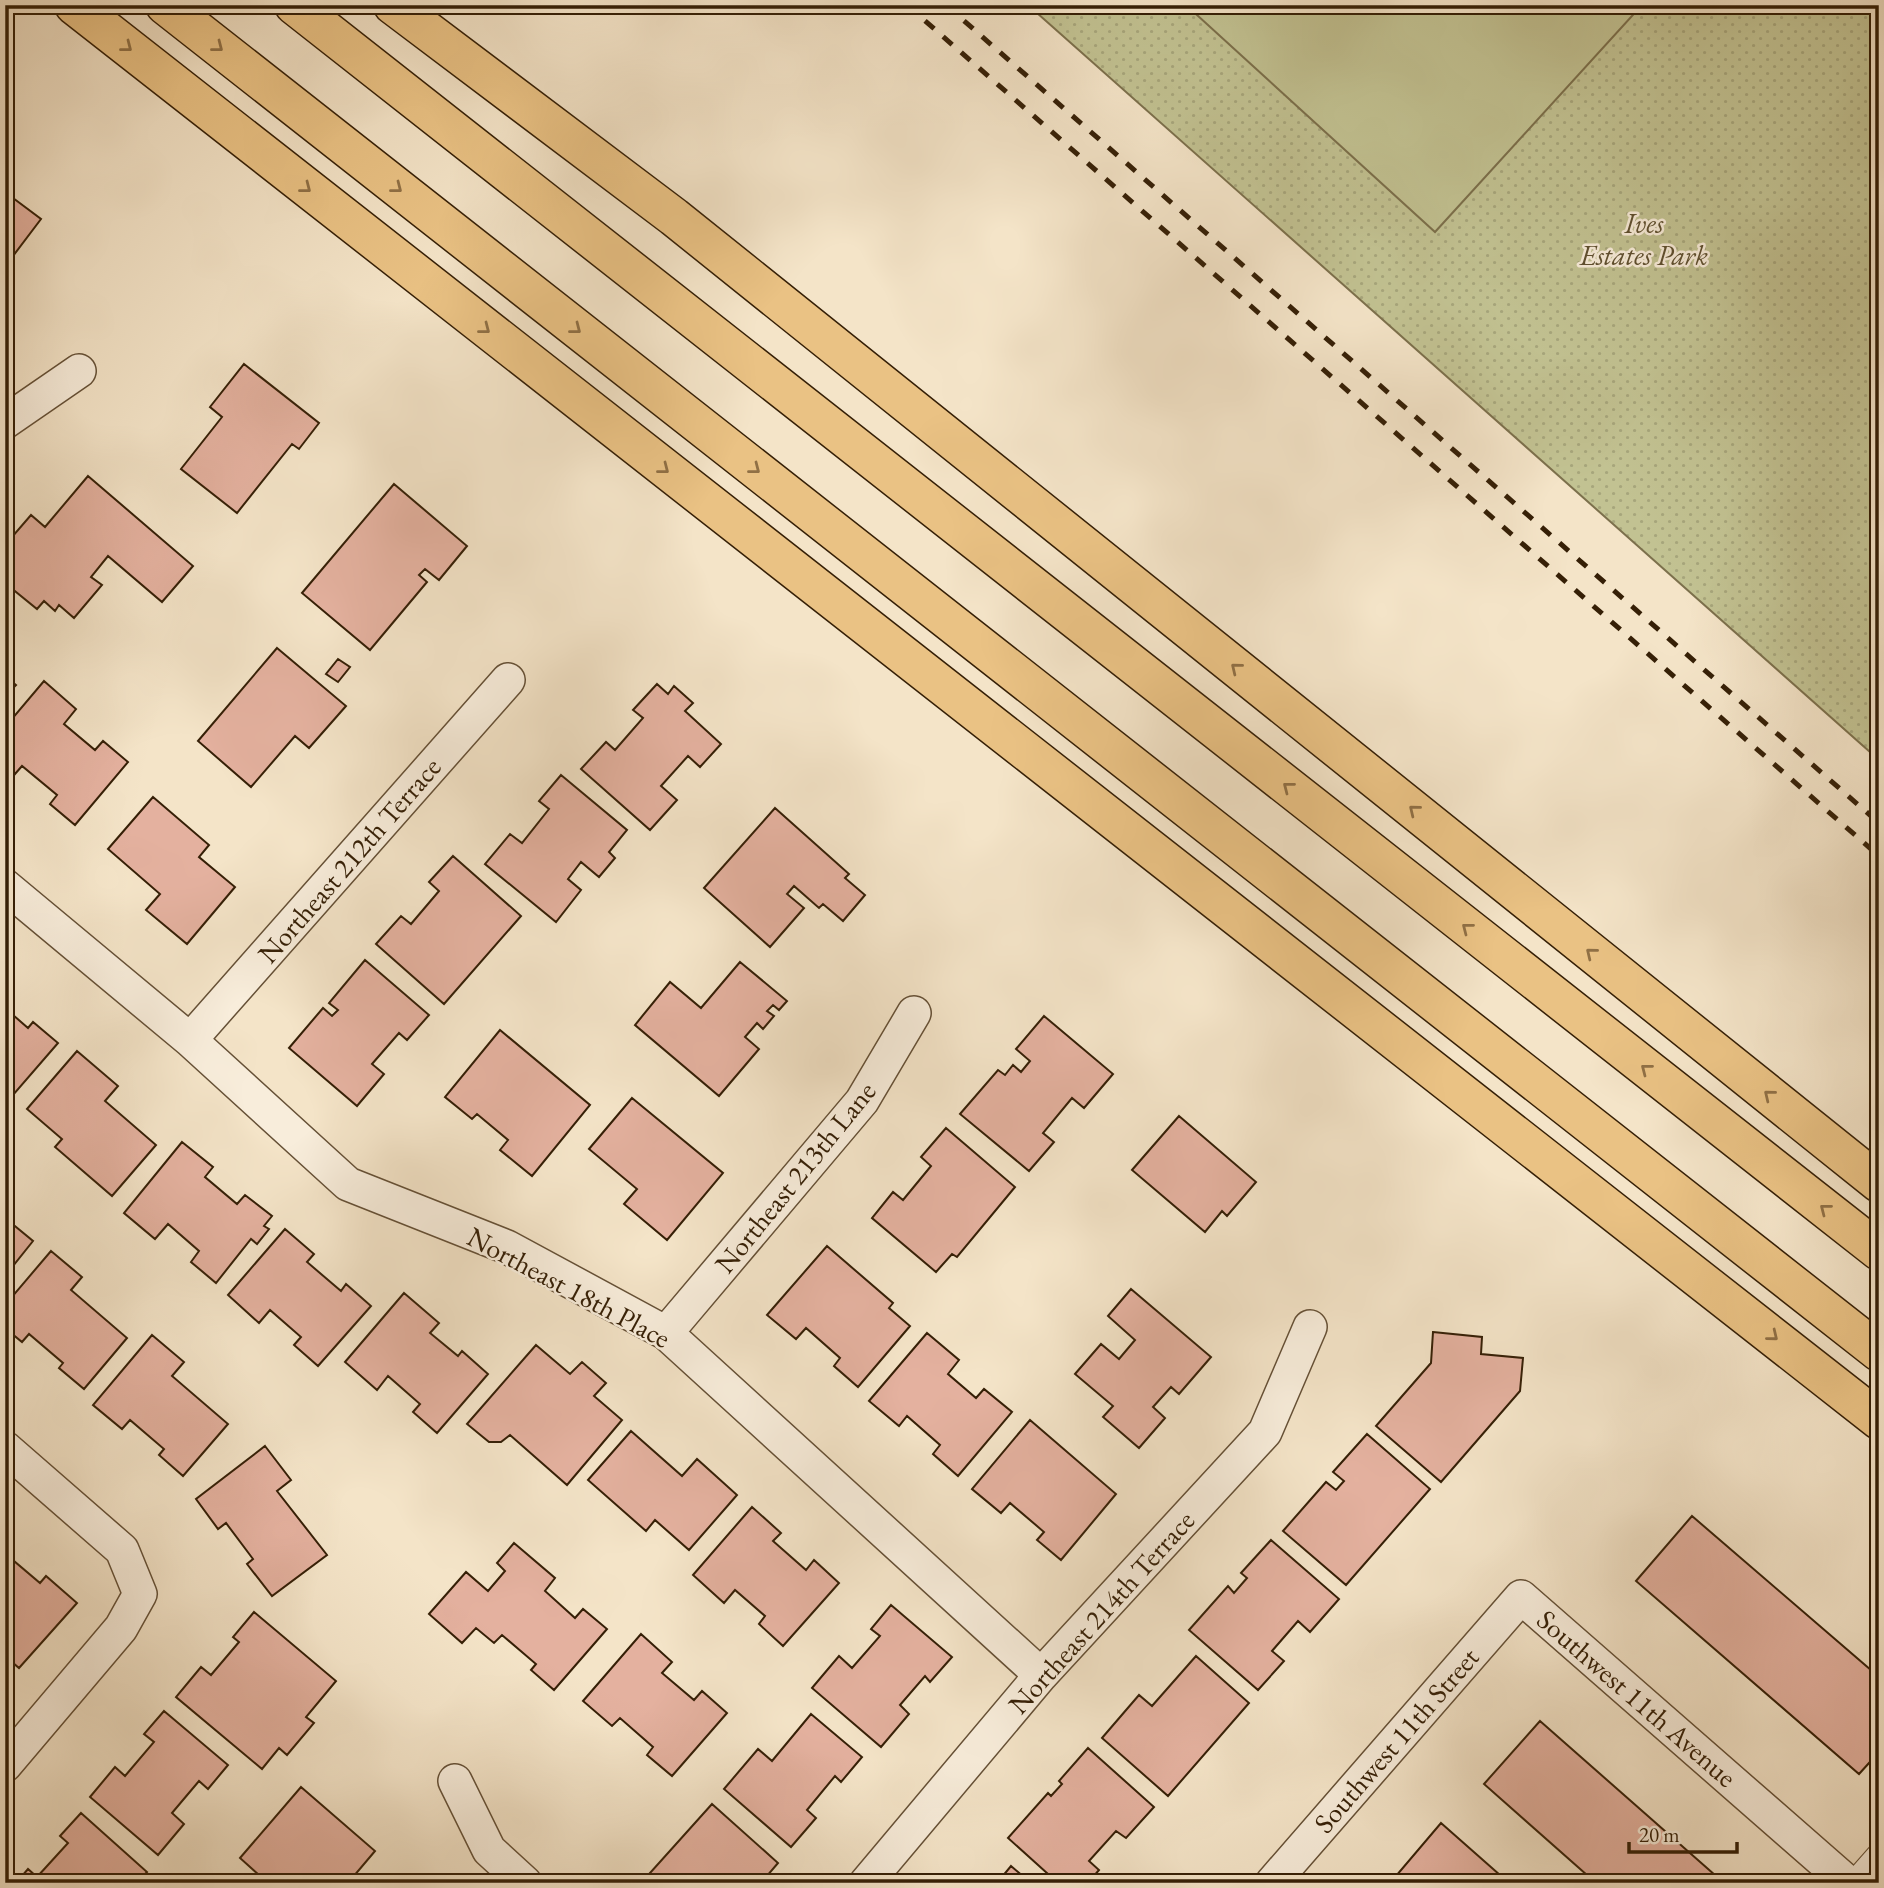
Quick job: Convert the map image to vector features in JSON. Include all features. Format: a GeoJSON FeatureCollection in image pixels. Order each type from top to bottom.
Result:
{"type":"FeatureCollection","features":[{"type":"Feature","properties":{"kind":"highway"},"geometry":{"type":"LineString","coordinates":[[74,5],[1879,1420]]}},
{"type":"Feature","properties":{"kind":"highway"},"geometry":{"type":"LineString","coordinates":[[164,5],[1879,1352]]}},
{"type":"Feature","properties":{"kind":"highway"},"geometry":{"type":"LineString","coordinates":[[294,5],[1879,1251]]}},
{"type":"Feature","properties":{"kind":"highway"},"geometry":{"type":"LineString","coordinates":[[393,5],[674,217],[1879,1183]]}},
{"type":"Feature","properties":{"kind":"street"},"geometry":{"type":"LineString","coordinates":[[5,422],[79,372]]}},
{"type":"Feature","properties":{"kind":"street","name":"Northeast 212th Terrace"},"geometry":{"type":"LineString","coordinates":[[190,1041],[508,680]]}},
{"type":"Feature","properties":{"kind":"street","name":"Northeast 18th Place"},"geometry":{"type":"LineString","coordinates":[[5,886],[190,1041],[348,1184],[507,1247],[666,1333],[1041,1675]]}},
{"type":"Feature","properties":{"kind":"street","name":"Northeast 213th Lane"},"geometry":{"type":"LineString","coordinates":[[666,1333],[862,1101],[914,1013]]}},
{"type":"Feature","properties":{"kind":"street","name":"Northeast 214th Terrace"},"geometry":{"type":"LineString","coordinates":[[866,1883],[1041,1675],[1265,1432],[1310,1327]]}},
{"type":"Feature","properties":{"kind":"street"},"geometry":{"type":"LineString","coordinates":[[5,1448],[122,1550],[140,1594],[121,1628],[5,1765]]}},
{"type":"Feature","properties":{"kind":"street","name":"Southwest 11th Street"},"geometry":{"type":"LineString","coordinates":[[1272,1883],[1521,1597]]}},
{"type":"Feature","properties":{"kind":"street","name":"Southwest 11th Avenue"},"geometry":{"type":"LineString","coordinates":[[1521,1597],[1848,1883]]}},
{"type":"Feature","properties":{"kind":"street"},"geometry":{"type":"LineString","coordinates":[[455,1781],[489,1850],[524,1883]]}},
{"type":"Feature","properties":{"kind":"lane"},"geometry":{"type":"LineString","coordinates":[[1848,1883],[1879,1849]]}},
{"type":"Feature","properties":{"kind":"green space","name":"Ives Estates Park"},"geometry":{"type":"Polygon","coordinates":[[[1028,5],[1879,5],[1879,760],[1028,5]]]}},
{"type":"Feature","properties":{"kind":"green space"},"geometry":{"type":"Polygon","coordinates":[[[1186,5],[1642,5],[1435,232],[1186,5]]]}},
{"type":"Feature","properties":{"kind":"building"},"geometry":{"type":"Polygon","coordinates":[[[5,192],[41,219],[10,260],[5,256],[5,192]]]}},
{"type":"Feature","properties":{"kind":"building"},"geometry":{"type":"Polygon","coordinates":[[[244,364],[319,423],[299,449],[292,444],[237,513],[181,469],[222,417],[210,407],[244,364]]]}},
{"type":"Feature","properties":{"kind":"building"},"geometry":{"type":"Polygon","coordinates":[[[88,476],[193,566],[162,602],[108,556],[91,577],[102,585],[74,618],[59,605],[55,611],[44,601],[37,609],[5,583],[11,572],[5,568],[5,545],[31,515],[45,527],[88,476]]]}},
{"type":"Feature","properties":{"kind":"building"},"geometry":{"type":"Polygon","coordinates":[[[394,484],[467,546],[439,580],[425,569],[419,575],[427,582],[370,650],[302,593],[394,484]]]}},
{"type":"Feature","properties":{"kind":"building"},"geometry":{"type":"Polygon","coordinates":[[[277,648],[346,706],[309,748],[295,736],[251,787],[198,741],[277,648]]]}},
{"type":"Feature","properties":{"kind":"building"},"geometry":{"type":"Polygon","coordinates":[[[338,659],[350,667],[338,682],[326,674],[338,659]]]}},
{"type":"Feature","properties":{"kind":"building"},"geometry":{"type":"Polygon","coordinates":[[[5,676],[16,685],[5,696],[5,676]]]}},
{"type":"Feature","properties":{"kind":"building"},"geometry":{"type":"Polygon","coordinates":[[[44,681],[76,709],[64,724],[95,750],[103,741],[128,762],[75,825],[50,804],[57,795],[22,766],[15,774],[5,765],[5,727],[44,681]]]}},
{"type":"Feature","properties":{"kind":"building"},"geometry":{"type":"Polygon","coordinates":[[[657,684],[668,694],[674,686],[693,703],[685,711],[721,744],[700,767],[688,756],[661,786],[677,800],[650,830],[581,769],[606,742],[615,750],[643,718],[633,710],[657,684]]]}},
{"type":"Feature","properties":{"kind":"building"},"geometry":{"type":"Polygon","coordinates":[[[561,775],[627,830],[609,852],[615,858],[599,877],[581,862],[568,879],[581,890],[556,922],[485,864],[510,834],[522,843],[549,809],[539,801],[561,775]]]}},
{"type":"Feature","properties":{"kind":"building"},"geometry":{"type":"Polygon","coordinates":[[[153,797],[209,845],[199,857],[235,887],[187,944],[146,910],[160,894],[108,849],[153,797]]]}},
{"type":"Feature","properties":{"kind":"building"},"geometry":{"type":"Polygon","coordinates":[[[775,808],[849,874],[845,878],[865,895],[843,921],[823,904],[819,908],[794,886],[787,894],[804,908],[770,947],[704,888],[775,808]]]}},
{"type":"Feature","properties":{"kind":"building"},"geometry":{"type":"Polygon","coordinates":[[[453,856],[521,916],[444,1004],[376,944],[401,916],[411,924],[439,891],[429,882],[453,856]]]}},
{"type":"Feature","properties":{"kind":"building"},"geometry":{"type":"Polygon","coordinates":[[[365,960],[429,1015],[407,1040],[399,1033],[372,1064],[384,1074],[357,1106],[289,1048],[323,1008],[332,1016],[338,1010],[329,1003],[365,960]]]}},
{"type":"Feature","properties":{"kind":"building"},"geometry":{"type":"Polygon","coordinates":[[[740,962],[787,1001],[779,1010],[773,1005],[767,1011],[774,1016],[763,1029],[757,1023],[745,1037],[759,1049],[719,1096],[635,1025],[670,982],[701,1008],[740,962]]]}},
{"type":"Feature","properties":{"kind":"building"},"geometry":{"type":"Polygon","coordinates":[[[5,1008],[28,1028],[33,1022],[58,1043],[7,1102],[5,1008]]]}},
{"type":"Feature","properties":{"kind":"building"},"geometry":{"type":"Polygon","coordinates":[[[1044,1016],[1113,1074],[1084,1108],[1072,1098],[1043,1133],[1054,1142],[1029,1171],[960,1114],[998,1070],[1005,1075],[1013,1065],[1021,1072],[1030,1061],[1016,1049],[1044,1016]]]}},
{"type":"Feature","properties":{"kind":"building"},"geometry":{"type":"Polygon","coordinates":[[[500,1030],[590,1105],[532,1176],[500,1150],[508,1140],[477,1114],[472,1119],[445,1097],[500,1030]]]}},
{"type":"Feature","properties":{"kind":"building"},"geometry":{"type":"Polygon","coordinates":[[[77,1051],[118,1086],[105,1101],[156,1145],[112,1196],[55,1147],[62,1139],[27,1109],[77,1051]]]}},
{"type":"Feature","properties":{"kind":"building"},"geometry":{"type":"Polygon","coordinates":[[[632,1098],[723,1173],[667,1240],[624,1204],[637,1189],[589,1149],[632,1098]]]}},
{"type":"Feature","properties":{"kind":"building"},"geometry":{"type":"Polygon","coordinates":[[[1179,1116],[1256,1182],[1227,1216],[1222,1211],[1205,1232],[1132,1170],[1179,1116]]]}},
{"type":"Feature","properties":{"kind":"building"},"geometry":{"type":"Polygon","coordinates":[[[946,1128],[1015,1187],[957,1257],[952,1254],[936,1272],[872,1218],[893,1192],[903,1200],[931,1166],[921,1157],[946,1128]]]}},
{"type":"Feature","properties":{"kind":"building"},"geometry":{"type":"Polygon","coordinates":[[[182,1142],[213,1167],[205,1177],[237,1204],[245,1195],[272,1216],[264,1226],[269,1229],[257,1244],[251,1239],[216,1283],[191,1262],[199,1251],[168,1224],[155,1239],[124,1213],[182,1142]]]}},
{"type":"Feature","properties":{"kind":"building"},"geometry":{"type":"Polygon","coordinates":[[[10,1222],[33,1241],[5,1276],[5,1228],[10,1222]]]}},
{"type":"Feature","properties":{"kind":"building"},"geometry":{"type":"Polygon","coordinates":[[[285,1229],[314,1254],[307,1262],[341,1291],[346,1284],[371,1306],[318,1366],[294,1345],[301,1337],[270,1310],[259,1323],[228,1295],[285,1229]]]}},
{"type":"Feature","properties":{"kind":"building"},"geometry":{"type":"Polygon","coordinates":[[[827,1246],[893,1303],[889,1308],[910,1326],[858,1387],[834,1366],[840,1358],[806,1328],[796,1339],[767,1315],[827,1246]]]}},
{"type":"Feature","properties":{"kind":"building"},"geometry":{"type":"Polygon","coordinates":[[[51,1251],[82,1277],[71,1290],[127,1338],[84,1389],[59,1368],[63,1363],[29,1334],[22,1342],[5,1328],[5,1305],[51,1251]]]}},
{"type":"Feature","properties":{"kind":"building"},"geometry":{"type":"Polygon","coordinates":[[[1131,1289],[1211,1357],[1179,1394],[1171,1387],[1153,1407],[1165,1418],[1139,1448],[1103,1417],[1113,1406],[1075,1374],[1101,1344],[1119,1359],[1135,1340],[1108,1316],[1131,1289]]]}},
{"type":"Feature","properties":{"kind":"building"},"geometry":{"type":"Polygon","coordinates":[[[404,1293],[439,1323],[430,1333],[458,1356],[462,1351],[488,1374],[437,1433],[413,1412],[420,1404],[388,1376],[377,1390],[345,1362],[404,1293]]]}},
{"type":"Feature","properties":{"kind":"building"},"geometry":{"type":"Polygon","coordinates":[[[1433,1332],[1482,1337],[1481,1354],[1523,1358],[1520,1391],[1441,1482],[1376,1426],[1431,1363],[1433,1332]]]}},
{"type":"Feature","properties":{"kind":"building"},"geometry":{"type":"Polygon","coordinates":[[[927,1333],[959,1360],[948,1374],[976,1398],[984,1389],[1012,1412],[958,1476],[933,1454],[940,1445],[907,1416],[899,1426],[869,1401],[927,1333]]]}},
{"type":"Feature","properties":{"kind":"building"},"geometry":{"type":"Polygon","coordinates":[[[152,1335],[184,1362],[172,1376],[228,1424],[183,1476],[159,1455],[164,1449],[130,1420],[122,1429],[93,1405],[152,1335]]]}},
{"type":"Feature","properties":{"kind":"building"},"geometry":{"type":"Polygon","coordinates":[[[536,1345],[570,1374],[582,1362],[606,1383],[594,1396],[622,1420],[567,1485],[510,1435],[501,1442],[489,1442],[467,1424],[536,1345]]]}},
{"type":"Feature","properties":{"kind":"building"},"geometry":{"type":"Polygon","coordinates":[[[1030,1420],[1116,1494],[1061,1560],[1037,1540],[1044,1532],[1010,1503],[1001,1513],[972,1489],[1030,1420]]]}},
{"type":"Feature","properties":{"kind":"building"},"geometry":{"type":"Polygon","coordinates":[[[631,1431],[682,1476],[697,1459],[737,1495],[689,1550],[655,1520],[646,1531],[588,1480],[631,1431]]]}},
{"type":"Feature","properties":{"kind":"building"},"geometry":{"type":"Polygon","coordinates":[[[1367,1434],[1430,1489],[1346,1585],[1283,1531],[1326,1482],[1336,1490],[1344,1481],[1333,1472],[1367,1434]]]}},
{"type":"Feature","properties":{"kind":"building"},"geometry":{"type":"Polygon","coordinates":[[[265,1446],[291,1480],[277,1491],[327,1555],[272,1596],[247,1564],[253,1559],[226,1523],[218,1529],[196,1499],[265,1446]]]}},
{"type":"Feature","properties":{"kind":"building"},"geometry":{"type":"Polygon","coordinates":[[[752,1507],[781,1533],[773,1541],[806,1570],[814,1560],[839,1583],[783,1646],[759,1624],[765,1616],[735,1590],[724,1603],[693,1575],[752,1507]]]}},
{"type":"Feature","properties":{"kind":"building"},"geometry":{"type":"Polygon","coordinates":[[[1692,1516],[1879,1677],[1879,1752],[1859,1774],[1636,1581],[1692,1516]]]}},
{"type":"Feature","properties":{"kind":"building"},"geometry":{"type":"Polygon","coordinates":[[[1271,1540],[1339,1599],[1310,1632],[1298,1621],[1272,1651],[1284,1661],[1258,1690],[1189,1630],[1228,1586],[1234,1593],[1247,1578],[1241,1573],[1271,1540]]]}},
{"type":"Feature","properties":{"kind":"building"},"geometry":{"type":"Polygon","coordinates":[[[514,1543],[555,1578],[545,1591],[575,1618],[583,1609],[607,1629],[554,1690],[531,1670],[536,1664],[502,1635],[494,1643],[476,1628],[462,1643],[429,1614],[466,1572],[488,1591],[505,1571],[497,1563],[514,1543]]]}},
{"type":"Feature","properties":{"kind":"building"},"geometry":{"type":"Polygon","coordinates":[[[5,1545],[11,1550],[7,1555],[40,1583],[46,1576],[77,1603],[19,1668],[5,1656],[5,1545]]]}},
{"type":"Feature","properties":{"kind":"building"},"geometry":{"type":"Polygon","coordinates":[[[891,1605],[952,1657],[930,1682],[925,1676],[900,1705],[909,1714],[881,1747],[812,1688],[839,1656],[852,1668],[880,1636],[871,1629],[891,1605]]]}},
{"type":"Feature","properties":{"kind":"building"},"geometry":{"type":"Polygon","coordinates":[[[254,1612],[336,1681],[306,1717],[314,1723],[287,1755],[279,1748],[262,1769],[176,1697],[201,1667],[211,1675],[239,1642],[233,1637],[254,1612]]]}},
{"type":"Feature","properties":{"kind":"building"},"geometry":{"type":"Polygon","coordinates":[[[641,1634],[672,1662],[662,1673],[694,1700],[702,1691],[727,1713],[672,1776],[647,1755],[653,1747],[620,1718],[612,1726],[583,1701],[641,1634]]]}},
{"type":"Feature","properties":{"kind":"building"},"geometry":{"type":"Polygon","coordinates":[[[1196,1656],[1249,1703],[1168,1796],[1102,1738],[1139,1695],[1152,1706],[1196,1656]]]}},
{"type":"Feature","properties":{"kind":"building"},"geometry":{"type":"Polygon","coordinates":[[[164,1711],[228,1765],[208,1789],[199,1781],[172,1813],[184,1824],[158,1855],[90,1797],[115,1767],[125,1776],[154,1742],[144,1734],[164,1711]]]}},
{"type":"Feature","properties":{"kind":"building"},"geometry":{"type":"Polygon","coordinates":[[[811,1714],[862,1757],[841,1782],[835,1776],[807,1810],[816,1818],[791,1847],[724,1789],[758,1749],[772,1761],[811,1714]]]}},
{"type":"Feature","properties":{"kind":"building"},"geometry":{"type":"Polygon","coordinates":[[[1540,1721],[1724,1883],[1596,1883],[1484,1784],[1540,1721]]]}},
{"type":"Feature","properties":{"kind":"building"},"geometry":{"type":"Polygon","coordinates":[[[1088,1748],[1154,1807],[1126,1838],[1116,1831],[1089,1861],[1099,1870],[1088,1883],[1058,1883],[1008,1838],[1048,1793],[1051,1796],[1062,1784],[1059,1781],[1088,1748]]]}},
{"type":"Feature","properties":{"kind":"building"},"geometry":{"type":"Polygon","coordinates":[[[301,1787],[375,1851],[348,1883],[268,1883],[240,1858],[301,1787]]]}},
{"type":"Feature","properties":{"kind":"building"},"geometry":{"type":"Polygon","coordinates":[[[712,1804],[778,1863],[761,1883],[749,1879],[745,1883],[641,1883],[712,1804]]]}},
{"type":"Feature","properties":{"kind":"building"},"geometry":{"type":"Polygon","coordinates":[[[81,1813],[147,1872],[137,1883],[16,1883],[28,1869],[37,1877],[68,1843],[60,1836],[81,1813]]]}},
{"type":"Feature","properties":{"kind":"building"},"geometry":{"type":"Polygon","coordinates":[[[1441,1823],[1509,1883],[1390,1883],[1441,1823]]]}},
{"type":"Feature","properties":{"kind":"building"},"geometry":{"type":"Polygon","coordinates":[[[1011,1866],[1031,1883],[997,1883],[1011,1866]]]}},
{"type":"Feature","properties":{"kind":"railway"},"geometry":{"type":"LineString","coordinates":[[907,5],[1879,856]]}},
{"type":"Feature","properties":{"kind":"railway"},"geometry":{"type":"LineString","coordinates":[[946,5],[1879,823]]}}]}
